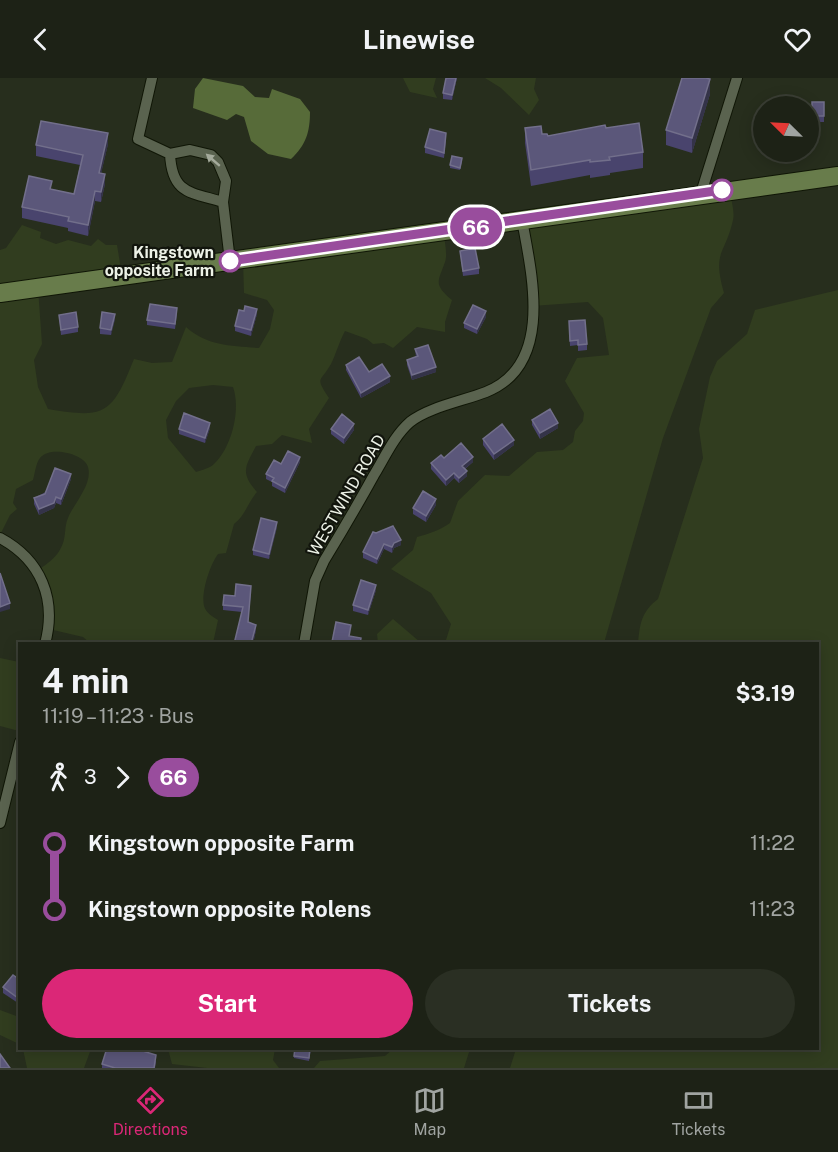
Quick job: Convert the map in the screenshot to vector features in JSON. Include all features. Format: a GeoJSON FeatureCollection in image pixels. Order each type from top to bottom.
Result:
{"type":"FeatureCollection","features":[{"type":"Feature","properties":{"kind":"main road"},"geometry":{"type":"LineString","coordinates":[[0,293],[701,193],[838,176]]}},
{"type":"Feature","properties":{"kind":"street"},"geometry":{"type":"LineString","coordinates":[[152,78],[138,139],[170,154],[190,150],[211,156],[218,162],[226,181],[223,202],[230,261]]}},
{"type":"Feature","properties":{"kind":"street"},"geometry":{"type":"LineString","coordinates":[[701,193],[737,78]]}},
{"type":"Feature","properties":{"kind":"street"},"geometry":{"type":"LineString","coordinates":[[170,154],[171,172],[180,187],[223,202]]}},
{"type":"Feature","properties":{"kind":"street","name":"WESTWIND ROAD"},"geometry":{"type":"LineString","coordinates":[[304,642],[315,581],[394,440],[410,422],[427,411],[496,387],[512,373],[525,355],[532,335],[533,317],[532,278],[522,220]]}},
{"type":"Feature","properties":{"kind":"street"},"geometry":{"type":"LineString","coordinates":[[0,538],[22,552],[45,584],[49,604],[49,630],[46,642]]}},
{"type":"Feature","properties":{"kind":"street"},"geometry":{"type":"LineString","coordinates":[[0,824],[18,750]]}},
{"type":"Feature","properties":{"kind":"shaded area"},"geometry":{"type":"Polygon","coordinates":[[[203,78],[243,86],[255,97],[269,98],[272,89],[300,99],[310,112],[308,132],[300,149],[291,159],[268,154],[251,141],[244,117],[236,114],[227,120],[193,108],[195,89],[203,78]]]}},
{"type":"Feature","properties":{"kind":"shaded area"},"geometry":{"type":"Polygon","coordinates":[[[403,78],[436,78],[433,89],[437,98],[410,92],[403,78]]]}},
{"type":"Feature","properties":{"kind":"shaded area"},"geometry":{"type":"Polygon","coordinates":[[[485,78],[536,78],[534,89],[539,100],[529,115],[501,88],[485,78]]]}},
{"type":"Feature","properties":{"kind":"shaded area"},"geometry":{"type":"Polygon","coordinates":[[[730,192],[733,220],[719,260],[724,293],[711,308],[663,438],[604,642],[420,642],[446,640],[451,624],[431,593],[391,569],[413,550],[417,537],[434,532],[450,523],[458,501],[485,475],[509,476],[537,452],[563,450],[573,442],[575,431],[583,421],[584,413],[565,381],[577,358],[609,355],[603,318],[588,302],[532,306],[523,226],[730,192]]]}},
{"type":"Feature","properties":{"kind":"shaded area"},"geometry":{"type":"Polygon","coordinates":[[[22,225],[41,232],[40,238],[56,244],[68,240],[91,246],[98,239],[106,245],[117,245],[122,275],[38,288],[42,344],[34,360],[38,387],[48,409],[67,412],[95,412],[112,402],[134,359],[152,363],[172,362],[186,327],[211,341],[259,348],[270,329],[274,310],[267,300],[244,293],[243,260],[444,232],[446,259],[439,282],[442,290],[452,300],[445,322],[445,332],[417,327],[393,348],[384,343],[373,344],[367,339],[345,331],[331,364],[320,382],[329,398],[309,429],[312,443],[282,435],[272,444],[256,446],[249,459],[246,475],[257,492],[234,524],[226,553],[218,554],[205,586],[204,606],[208,613],[218,620],[213,642],[89,642],[83,637],[49,629],[37,571],[54,558],[61,548],[68,518],[88,480],[88,467],[85,462],[74,455],[59,452],[51,452],[40,458],[33,480],[16,489],[13,503],[17,509],[10,515],[0,535],[0,250],[6,248],[22,225]],[[213,385],[189,388],[176,401],[166,420],[168,438],[196,472],[214,464],[226,448],[235,417],[233,387],[213,385]]]}},
{"type":"Feature","properties":{"kind":"shaded area"},"geometry":{"type":"Polygon","coordinates":[[[838,290],[838,1068],[510,1068],[516,1050],[819,1050],[819,642],[638,642],[642,619],[658,599],[703,458],[699,429],[710,377],[717,361],[747,334],[755,310],[838,290]]]}},
{"type":"Feature","properties":{"kind":"shaded area"},"geometry":{"type":"Polygon","coordinates":[[[393,619],[420,642],[378,642],[377,634],[393,619]]]}},
{"type":"Feature","properties":{"kind":"shaded area"},"geometry":{"type":"Polygon","coordinates":[[[0,658],[18,662],[18,731],[0,726],[0,658]]]}},
{"type":"Feature","properties":{"kind":"shaded area"},"geometry":{"type":"Polygon","coordinates":[[[0,1010],[18,1017],[18,1044],[0,1035],[0,1010]]]}},
{"type":"Feature","properties":{"kind":"shaded area"},"geometry":{"type":"Polygon","coordinates":[[[23,1050],[91,1050],[84,1068],[27,1068],[23,1050]]]}},
{"type":"Feature","properties":{"kind":"shaded area"},"geometry":{"type":"Polygon","coordinates":[[[168,1050],[275,1050],[273,1060],[279,1068],[207,1068],[172,1064],[168,1050]]]}},
{"type":"Feature","properties":{"kind":"shaded area"},"geometry":{"type":"Polygon","coordinates":[[[392,1050],[470,1050],[464,1068],[314,1068],[320,1061],[385,1056],[392,1050]]]}},
{"type":"Feature","properties":{"kind":"building"},"geometry":{"type":"Polygon","coordinates":[[[446,78],[456,78],[452,95],[443,93],[446,78]]]}},
{"type":"Feature","properties":{"kind":"building"},"geometry":{"type":"Polygon","coordinates":[[[682,78],[710,79],[692,138],[666,130],[682,78]]]}},
{"type":"Feature","properties":{"kind":"building"},"geometry":{"type":"Polygon","coordinates":[[[819,102],[824,102],[824,116],[819,116],[819,102]]]}},
{"type":"Feature","properties":{"kind":"building"},"geometry":{"type":"Polygon","coordinates":[[[41,121],[108,133],[99,173],[105,174],[101,192],[95,191],[88,225],[68,221],[69,217],[22,207],[29,176],[52,181],[50,189],[74,194],[83,155],[36,145],[41,121]]]}},
{"type":"Feature","properties":{"kind":"building"},"geometry":{"type":"Polygon","coordinates":[[[639,123],[643,152],[609,157],[610,160],[590,162],[590,160],[531,170],[525,128],[541,126],[542,134],[548,136],[605,125],[606,128],[639,123]]]}},
{"type":"Feature","properties":{"kind":"building"},"geometry":{"type":"Polygon","coordinates":[[[430,129],[446,133],[444,153],[425,147],[430,129]]]}},
{"type":"Feature","properties":{"kind":"building"},"geometry":{"type":"Polygon","coordinates":[[[452,156],[462,158],[460,168],[450,165],[452,156]]]}},
{"type":"Feature","properties":{"kind":"building"},"geometry":{"type":"Polygon","coordinates":[[[475,248],[479,268],[463,271],[460,251],[475,248]]]}},
{"type":"Feature","properties":{"kind":"building"},"geometry":{"type":"Polygon","coordinates":[[[150,304],[177,308],[175,324],[147,320],[150,304]]]}},
{"type":"Feature","properties":{"kind":"building"},"geometry":{"type":"Polygon","coordinates":[[[473,305],[486,311],[477,329],[464,323],[473,305]]]}},
{"type":"Feature","properties":{"kind":"building"},"geometry":{"type":"Polygon","coordinates":[[[245,306],[257,309],[251,330],[235,326],[239,310],[244,311],[245,306]]]}},
{"type":"Feature","properties":{"kind":"building"},"geometry":{"type":"Polygon","coordinates":[[[76,312],[78,327],[61,330],[59,315],[76,312]]]}},
{"type":"Feature","properties":{"kind":"building"},"geometry":{"type":"Polygon","coordinates":[[[102,312],[115,314],[111,330],[100,328],[102,312]]]}},
{"type":"Feature","properties":{"kind":"building"},"geometry":{"type":"Polygon","coordinates":[[[585,320],[587,344],[578,345],[578,340],[570,341],[569,321],[585,320]]]}},
{"type":"Feature","properties":{"kind":"building"},"geometry":{"type":"Polygon","coordinates":[[[428,345],[436,367],[412,375],[407,360],[418,356],[415,349],[428,345]]]}},
{"type":"Feature","properties":{"kind":"building"},"geometry":{"type":"Polygon","coordinates":[[[359,357],[369,372],[382,364],[390,376],[361,393],[346,365],[359,357]]]}},
{"type":"Feature","properties":{"kind":"building"},"geometry":{"type":"Polygon","coordinates":[[[550,409],[558,423],[540,433],[532,420],[550,409]]]}},
{"type":"Feature","properties":{"kind":"building"},"geometry":{"type":"Polygon","coordinates":[[[184,413],[210,423],[205,438],[179,429],[184,413]]]}},
{"type":"Feature","properties":{"kind":"building"},"geometry":{"type":"Polygon","coordinates":[[[342,414],[354,424],[344,438],[331,429],[342,414]]]}},
{"type":"Feature","properties":{"kind":"building"},"geometry":{"type":"Polygon","coordinates":[[[502,424],[514,440],[494,454],[483,439],[502,424]]]}},
{"type":"Feature","properties":{"kind":"building"},"geometry":{"type":"Polygon","coordinates":[[[461,443],[473,457],[462,466],[467,471],[459,478],[454,473],[446,480],[431,463],[441,455],[444,458],[461,443]]]}},
{"type":"Feature","properties":{"kind":"building"},"geometry":{"type":"Polygon","coordinates":[[[288,451],[300,457],[285,488],[272,481],[274,478],[266,474],[274,460],[281,464],[288,451]]]}},
{"type":"Feature","properties":{"kind":"building"},"geometry":{"type":"Polygon","coordinates":[[[55,468],[71,474],[61,499],[56,497],[54,503],[39,509],[34,498],[45,494],[55,468]]]}},
{"type":"Feature","properties":{"kind":"building"},"geometry":{"type":"Polygon","coordinates":[[[423,491],[436,499],[426,516],[413,508],[423,491]]]}},
{"type":"Feature","properties":{"kind":"building"},"geometry":{"type":"Polygon","coordinates":[[[261,518],[277,522],[269,554],[253,550],[261,518]]]}},
{"type":"Feature","properties":{"kind":"building"},"geometry":{"type":"Polygon","coordinates":[[[393,526],[401,540],[394,543],[392,547],[384,544],[377,559],[363,552],[373,532],[376,533],[393,526]]]}},
{"type":"Feature","properties":{"kind":"building"},"geometry":{"type":"Polygon","coordinates":[[[0,573],[10,603],[0,607],[0,573]]]}},
{"type":"Feature","properties":{"kind":"building"},"geometry":{"type":"Polygon","coordinates":[[[361,580],[376,585],[368,610],[353,605],[361,580]]]}},
{"type":"Feature","properties":{"kind":"building"},"geometry":{"type":"Polygon","coordinates":[[[236,584],[251,586],[248,622],[256,625],[252,642],[234,642],[243,607],[223,605],[224,595],[235,596],[236,584]]]}},
{"type":"Feature","properties":{"kind":"building"},"geometry":{"type":"Polygon","coordinates":[[[336,622],[351,625],[349,636],[361,638],[360,642],[332,642],[336,622]]]}},
{"type":"Feature","properties":{"kind":"building"},"geometry":{"type":"Polygon","coordinates":[[[13,975],[16,977],[18,975],[18,998],[3,987],[13,975]]]}},
{"type":"Feature","properties":{"kind":"building"},"geometry":{"type":"Polygon","coordinates":[[[106,1050],[140,1050],[156,1055],[154,1068],[115,1068],[102,1064],[106,1050]]]}},
{"type":"Feature","properties":{"kind":"building"},"geometry":{"type":"Polygon","coordinates":[[[295,1050],[310,1050],[309,1058],[294,1056],[295,1050]]]}},
{"type":"Feature","properties":{"kind":"building"},"geometry":{"type":"Polygon","coordinates":[[[0,1054],[10,1068],[0,1068],[0,1054]]]}},
{"type":"Feature","properties":{"kind":"bus line","name":"66"},"geometry":{"type":"LineString","coordinates":[[230,261],[592,211],[722,190]]}},
{"type":"Feature","properties":{"kind":"place","name":"Kingstown opposite Farm"},"geometry":{"type":"Point","coordinates":[230,261]}}]}
